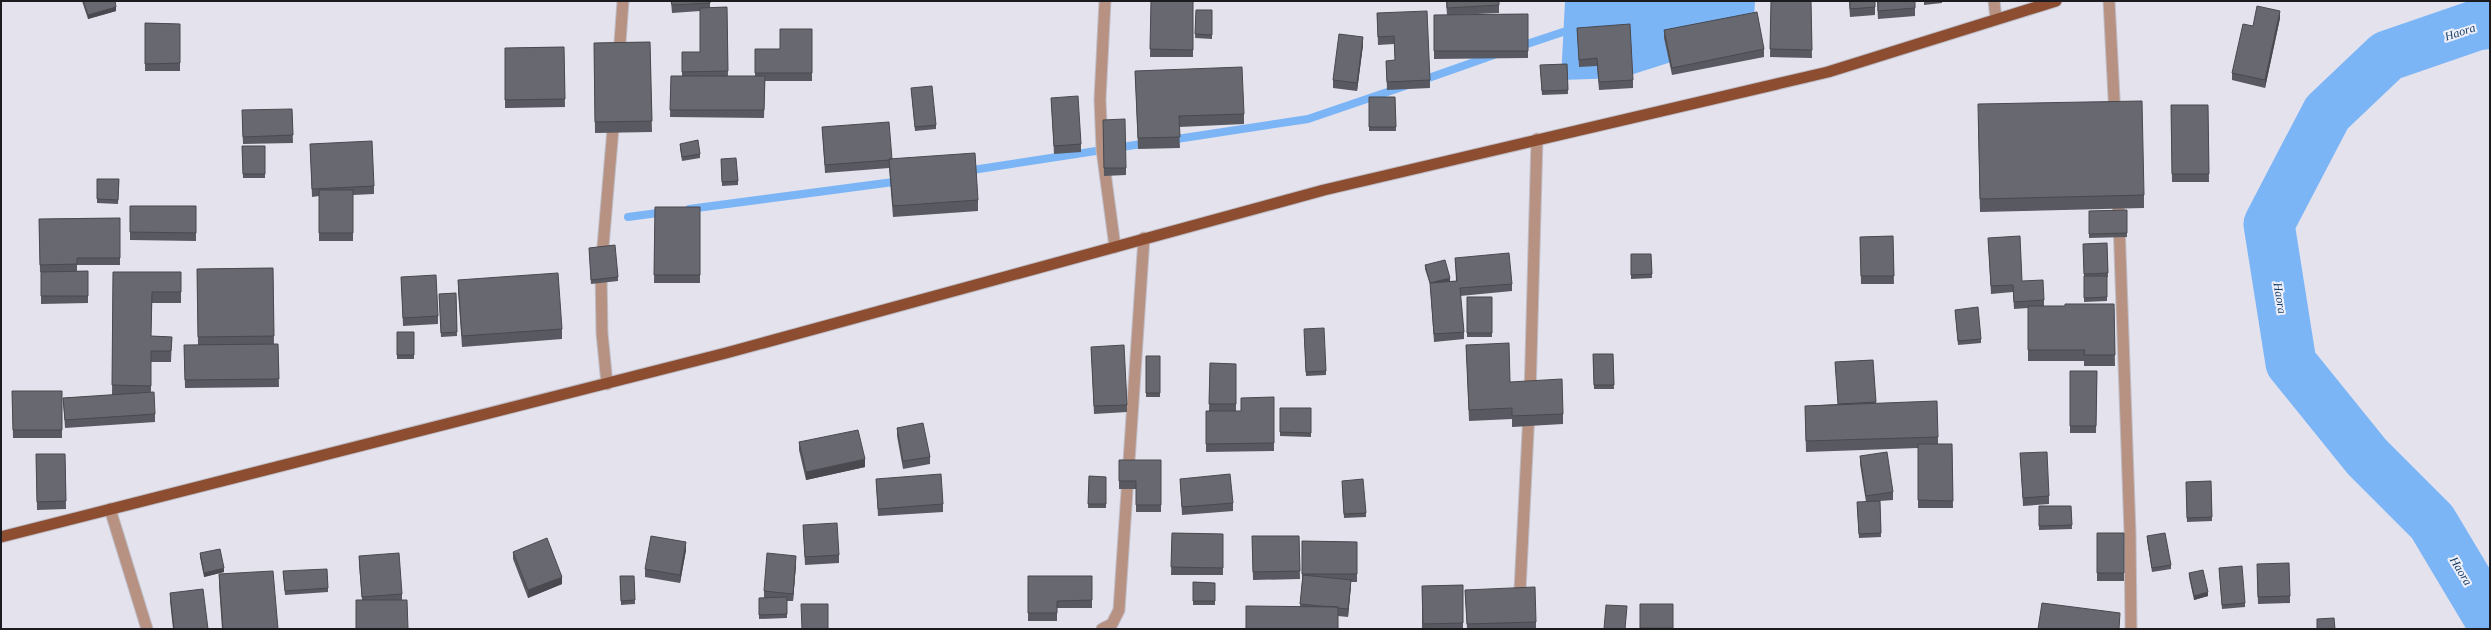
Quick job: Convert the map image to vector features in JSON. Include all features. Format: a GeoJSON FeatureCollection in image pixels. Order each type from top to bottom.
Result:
{"type":"FeatureCollection","features":[{"type":"Feature","properties":{"kind":"main road"},"geometry":{"type":"LineString","coordinates":[[1,536],[741,349],[1324,190],[1828,72],[2056,1]]}},
{"type":"Feature","properties":{"kind":"street"},"geometry":{"type":"LineString","coordinates":[[618,64],[623,1]]}},
{"type":"Feature","properties":{"kind":"street"},"geometry":{"type":"LineString","coordinates":[[1105,1],[1100,99],[1102,150],[1115,246]]}},
{"type":"Feature","properties":{"kind":"street"},"geometry":{"type":"LineString","coordinates":[[1994,1],[1996,19]]}},
{"type":"Feature","properties":{"kind":"street"},"geometry":{"type":"LineString","coordinates":[[2109,1],[2116,127]]}},
{"type":"Feature","properties":{"kind":"street"},"geometry":{"type":"LineString","coordinates":[[606,384],[602,333],[601,270],[615,104]]}},
{"type":"Feature","properties":{"kind":"street"},"geometry":{"type":"LineString","coordinates":[[1518,629],[1528,431],[1537,140]]}},
{"type":"Feature","properties":{"kind":"street"},"geometry":{"type":"LineString","coordinates":[[2118,183],[2130,526],[2131,629]]}},
{"type":"Feature","properties":{"kind":"street"},"geometry":{"type":"LineString","coordinates":[[1102,629],[1112,624],[1119,610],[1144,238]]}},
{"type":"Feature","properties":{"kind":"street"},"geometry":{"type":"LineString","coordinates":[[110,509],[147,629]]}},
{"type":"Feature","properties":{"kind":"water"},"geometry":{"type":"Polygon","coordinates":[[[1565,1],[1755,1],[1753,36],[1621,78],[1561,80],[1565,1]]]}},
{"type":"Feature","properties":{"kind":"building"},"geometry":{"type":"Polygon","coordinates":[[[83,1],[115,1],[116,7],[88,15],[83,1]]]}},
{"type":"Feature","properties":{"kind":"building"},"geometry":{"type":"Polygon","coordinates":[[[671,1],[710,1],[710,3],[672,5],[671,1]]]}},
{"type":"Feature","properties":{"kind":"building"},"geometry":{"type":"Polygon","coordinates":[[[1151,1],[1193,1],[1193,50],[1150,49],[1151,1]]]}},
{"type":"Feature","properties":{"kind":"building"},"geometry":{"type":"Polygon","coordinates":[[[1447,1],[1499,1],[1499,5],[1447,8],[1447,1]]]}},
{"type":"Feature","properties":{"kind":"building"},"geometry":{"type":"Polygon","coordinates":[[[1771,1],[1811,1],[1812,50],[1770,49],[1771,1]]]}},
{"type":"Feature","properties":{"kind":"building"},"geometry":{"type":"Polygon","coordinates":[[[1850,1],[1875,1],[1875,7],[1850,9],[1850,1]]]}},
{"type":"Feature","properties":{"kind":"building"},"geometry":{"type":"Polygon","coordinates":[[[1878,1],[1915,1],[1915,8],[1878,11],[1878,1]]]}},
{"type":"Feature","properties":{"kind":"building"},"geometry":{"type":"Polygon","coordinates":[[[2257,6],[2280,11],[2265,80],[2232,73],[2243,24],[2253,26],[2257,6]]]}},
{"type":"Feature","properties":{"kind":"building"},"geometry":{"type":"Polygon","coordinates":[[[727,7],[728,71],[682,72],[682,52],[700,52],[700,8],[727,7]]]}},
{"type":"Feature","properties":{"kind":"building"},"geometry":{"type":"Polygon","coordinates":[[[1196,10],[1212,10],[1212,35],[1195,34],[1196,10]]]}},
{"type":"Feature","properties":{"kind":"building"},"geometry":{"type":"Polygon","coordinates":[[[1427,11],[1430,80],[1387,82],[1386,61],[1395,60],[1394,36],[1378,37],[1377,13],[1427,11]]]}},
{"type":"Feature","properties":{"kind":"building"},"geometry":{"type":"Polygon","coordinates":[[[1757,12],[1764,49],[1672,68],[1664,30],[1757,12]]]}},
{"type":"Feature","properties":{"kind":"building"},"geometry":{"type":"Polygon","coordinates":[[[1528,14],[1528,51],[1434,51],[1434,15],[1528,14]]]}},
{"type":"Feature","properties":{"kind":"building"},"geometry":{"type":"Polygon","coordinates":[[[145,23],[180,24],[180,63],[145,64],[145,23]]]}},
{"type":"Feature","properties":{"kind":"building"},"geometry":{"type":"Polygon","coordinates":[[[1630,24],[1633,80],[1599,82],[1597,58],[1579,60],[1577,28],[1630,24]]]}},
{"type":"Feature","properties":{"kind":"building"},"geometry":{"type":"Polygon","coordinates":[[[780,29],[812,29],[812,73],[755,73],[755,49],[780,49],[780,29]]]}},
{"type":"Feature","properties":{"kind":"building"},"geometry":{"type":"Polygon","coordinates":[[[1339,34],[1363,37],[1357,83],[1333,80],[1339,34]]]}},
{"type":"Feature","properties":{"kind":"building"},"geometry":{"type":"Polygon","coordinates":[[[650,42],[652,121],[595,122],[594,43],[650,42]]]}},
{"type":"Feature","properties":{"kind":"building"},"geometry":{"type":"Polygon","coordinates":[[[564,47],[565,99],[505,100],[505,48],[564,47]]]}},
{"type":"Feature","properties":{"kind":"building"},"geometry":{"type":"Polygon","coordinates":[[[1567,64],[1568,90],[1542,91],[1540,65],[1567,64]]]}},
{"type":"Feature","properties":{"kind":"building"},"geometry":{"type":"Polygon","coordinates":[[[1242,67],[1244,114],[1179,116],[1180,137],[1138,138],[1135,71],[1242,67]]]}},
{"type":"Feature","properties":{"kind":"building"},"geometry":{"type":"Polygon","coordinates":[[[671,76],[765,76],[764,110],[670,110],[671,76]]]}},
{"type":"Feature","properties":{"kind":"building"},"geometry":{"type":"Polygon","coordinates":[[[932,86],[936,125],[915,127],[911,88],[932,86]]]}},
{"type":"Feature","properties":{"kind":"building"},"geometry":{"type":"Polygon","coordinates":[[[1078,96],[1081,144],[1054,146],[1051,98],[1078,96]]]}},
{"type":"Feature","properties":{"kind":"building"},"geometry":{"type":"Polygon","coordinates":[[[1369,97],[1395,97],[1396,127],[1369,127],[1369,97]]]}},
{"type":"Feature","properties":{"kind":"building"},"geometry":{"type":"Polygon","coordinates":[[[2142,101],[2144,195],[1980,199],[1978,104],[2142,101]]]}},
{"type":"Feature","properties":{"kind":"building"},"geometry":{"type":"Polygon","coordinates":[[[2171,105],[2208,105],[2209,174],[2172,174],[2171,105]]]}},
{"type":"Feature","properties":{"kind":"building"},"geometry":{"type":"Polygon","coordinates":[[[292,109],[293,135],[243,137],[242,110],[292,109]]]}},
{"type":"Feature","properties":{"kind":"building"},"geometry":{"type":"Polygon","coordinates":[[[1125,119],[1126,168],[1104,168],[1103,120],[1125,119]]]}},
{"type":"Feature","properties":{"kind":"building"},"geometry":{"type":"Polygon","coordinates":[[[889,122],[892,159],[825,165],[822,127],[889,122]]]}},
{"type":"Feature","properties":{"kind":"building"},"geometry":{"type":"Polygon","coordinates":[[[698,140],[700,154],[682,157],[680,144],[698,140]]]}},
{"type":"Feature","properties":{"kind":"building"},"geometry":{"type":"Polygon","coordinates":[[[372,141],[374,186],[312,189],[310,144],[372,141]]]}},
{"type":"Feature","properties":{"kind":"building"},"geometry":{"type":"Polygon","coordinates":[[[242,146],[265,146],[265,174],[243,174],[242,146]]]}},
{"type":"Feature","properties":{"kind":"building"},"geometry":{"type":"Polygon","coordinates":[[[975,153],[978,200],[893,206],[889,159],[975,153]]]}},
{"type":"Feature","properties":{"kind":"building"},"geometry":{"type":"Polygon","coordinates":[[[736,158],[738,181],[722,182],[721,159],[736,158]]]}},
{"type":"Feature","properties":{"kind":"building"},"geometry":{"type":"Polygon","coordinates":[[[97,179],[119,179],[118,200],[97,199],[97,179]]]}},
{"type":"Feature","properties":{"kind":"building"},"geometry":{"type":"Polygon","coordinates":[[[319,190],[353,190],[353,233],[319,233],[319,190]]]}},
{"type":"Feature","properties":{"kind":"building"},"geometry":{"type":"Polygon","coordinates":[[[130,206],[196,206],[196,233],[130,232],[130,206]]]}},
{"type":"Feature","properties":{"kind":"building"},"geometry":{"type":"Polygon","coordinates":[[[655,207],[700,207],[700,275],[654,275],[655,207]]]}},
{"type":"Feature","properties":{"kind":"building"},"geometry":{"type":"Polygon","coordinates":[[[2127,210],[2127,233],[2089,234],[2089,211],[2127,210]]]}},
{"type":"Feature","properties":{"kind":"building"},"geometry":{"type":"Polygon","coordinates":[[[120,218],[120,258],[77,258],[77,264],[40,265],[39,219],[120,218]]]}},
{"type":"Feature","properties":{"kind":"building"},"geometry":{"type":"Polygon","coordinates":[[[1893,236],[1894,276],[1861,276],[1860,237],[1893,236]]]}},
{"type":"Feature","properties":{"kind":"building"},"geometry":{"type":"Polygon","coordinates":[[[2020,236],[2022,281],[2043,280],[2044,300],[2014,302],[2013,285],[1991,286],[1988,238],[2020,236]]]}},
{"type":"Feature","properties":{"kind":"building"},"geometry":{"type":"Polygon","coordinates":[[[2107,243],[2108,273],[2084,274],[2083,244],[2107,243]]]}},
{"type":"Feature","properties":{"kind":"building"},"geometry":{"type":"Polygon","coordinates":[[[615,245],[618,277],[591,280],[589,248],[615,245]]]}},
{"type":"Feature","properties":{"kind":"building"},"geometry":{"type":"Polygon","coordinates":[[[1509,253],[1512,284],[1460,288],[1464,332],[1434,334],[1430,283],[1457,281],[1455,258],[1509,253]]]}},
{"type":"Feature","properties":{"kind":"building"},"geometry":{"type":"Polygon","coordinates":[[[1631,254],[1651,254],[1652,274],[1631,275],[1631,254]]]}},
{"type":"Feature","properties":{"kind":"building"},"geometry":{"type":"Polygon","coordinates":[[[1445,260],[1450,278],[1430,283],[1425,265],[1445,260]]]}},
{"type":"Feature","properties":{"kind":"building"},"geometry":{"type":"Polygon","coordinates":[[[273,268],[274,336],[198,337],[197,269],[273,268]]]}},
{"type":"Feature","properties":{"kind":"building"},"geometry":{"type":"Polygon","coordinates":[[[88,271],[88,296],[41,296],[41,272],[88,271]]]}},
{"type":"Feature","properties":{"kind":"building"},"geometry":{"type":"Polygon","coordinates":[[[113,272],[181,272],[181,292],[152,292],[151,336],[172,337],[171,351],[151,351],[151,386],[112,385],[113,272]]]}},
{"type":"Feature","properties":{"kind":"building"},"geometry":{"type":"Polygon","coordinates":[[[558,273],[562,329],[462,336],[458,280],[558,273]]]}},
{"type":"Feature","properties":{"kind":"building"},"geometry":{"type":"Polygon","coordinates":[[[436,275],[438,316],[403,318],[401,277],[436,275]]]}},
{"type":"Feature","properties":{"kind":"building"},"geometry":{"type":"Polygon","coordinates":[[[2084,276],[2107,276],[2107,297],[2084,298],[2084,276]]]}},
{"type":"Feature","properties":{"kind":"building"},"geometry":{"type":"Polygon","coordinates":[[[456,293],[457,332],[441,333],[439,294],[456,293]]]}},
{"type":"Feature","properties":{"kind":"building"},"geometry":{"type":"Polygon","coordinates":[[[1467,297],[1492,297],[1492,333],[1467,333],[1467,297]]]}},
{"type":"Feature","properties":{"kind":"building"},"geometry":{"type":"Polygon","coordinates":[[[2065,304],[2114,304],[2115,355],[2084,355],[2085,350],[2028,350],[2028,306],[2065,306],[2065,304]]]}},
{"type":"Feature","properties":{"kind":"building"},"geometry":{"type":"Polygon","coordinates":[[[1978,307],[1981,339],[1958,341],[1955,310],[1978,307]]]}},
{"type":"Feature","properties":{"kind":"building"},"geometry":{"type":"Polygon","coordinates":[[[1324,328],[1326,371],[1306,372],[1304,329],[1324,328]]]}},
{"type":"Feature","properties":{"kind":"building"},"geometry":{"type":"Polygon","coordinates":[[[397,332],[414,332],[414,355],[397,355],[397,332]]]}},
{"type":"Feature","properties":{"kind":"building"},"geometry":{"type":"Polygon","coordinates":[[[1509,343],[1510,382],[1562,379],[1563,414],[1512,416],[1512,408],[1469,410],[1466,345],[1509,343]]]}},
{"type":"Feature","properties":{"kind":"building"},"geometry":{"type":"Polygon","coordinates":[[[278,344],[279,379],[185,380],[184,345],[278,344]]]}},
{"type":"Feature","properties":{"kind":"building"},"geometry":{"type":"Polygon","coordinates":[[[1124,345],[1127,405],[1094,406],[1091,347],[1124,345]]]}},
{"type":"Feature","properties":{"kind":"building"},"geometry":{"type":"Polygon","coordinates":[[[1593,354],[1613,354],[1614,385],[1594,385],[1593,354]]]}},
{"type":"Feature","properties":{"kind":"building"},"geometry":{"type":"Polygon","coordinates":[[[1146,356],[1160,356],[1160,393],[1146,393],[1146,356]]]}},
{"type":"Feature","properties":{"kind":"building"},"geometry":{"type":"Polygon","coordinates":[[[1873,360],[1876,402],[1838,404],[1835,362],[1873,360]]]}},
{"type":"Feature","properties":{"kind":"building"},"geometry":{"type":"Polygon","coordinates":[[[1210,363],[1236,364],[1236,404],[1209,404],[1210,363]]]}},
{"type":"Feature","properties":{"kind":"building"},"geometry":{"type":"Polygon","coordinates":[[[2070,371],[2097,371],[2096,426],[2070,426],[2070,371]]]}},
{"type":"Feature","properties":{"kind":"building"},"geometry":{"type":"Polygon","coordinates":[[[12,391],[62,391],[62,430],[13,430],[12,391]]]}},
{"type":"Feature","properties":{"kind":"building"},"geometry":{"type":"Polygon","coordinates":[[[154,392],[155,414],[65,420],[63,398],[154,392]]]}},
{"type":"Feature","properties":{"kind":"building"},"geometry":{"type":"Polygon","coordinates":[[[1274,397],[1274,443],[1206,444],[1206,411],[1241,411],[1241,398],[1274,397]]]}},
{"type":"Feature","properties":{"kind":"building"},"geometry":{"type":"Polygon","coordinates":[[[1937,401],[1938,437],[1806,441],[1805,406],[1937,401]]]}},
{"type":"Feature","properties":{"kind":"building"},"geometry":{"type":"Polygon","coordinates":[[[1280,408],[1311,408],[1311,433],[1280,432],[1280,408]]]}},
{"type":"Feature","properties":{"kind":"building"},"geometry":{"type":"Polygon","coordinates":[[[923,423],[930,457],[903,461],[897,428],[923,423]]]}},
{"type":"Feature","properties":{"kind":"building"},"geometry":{"type":"Polygon","coordinates":[[[858,430],[865,459],[806,472],[799,442],[858,430]]]}},
{"type":"Feature","properties":{"kind":"building"},"geometry":{"type":"Polygon","coordinates":[[[1918,444],[1952,444],[1953,501],[1918,500],[1918,444]]]}},
{"type":"Feature","properties":{"kind":"building"},"geometry":{"type":"Polygon","coordinates":[[[1887,452],[1893,492],[1866,496],[1860,456],[1887,452]]]}},
{"type":"Feature","properties":{"kind":"building"},"geometry":{"type":"Polygon","coordinates":[[[2047,452],[2049,496],[2023,498],[2020,453],[2047,452]]]}},
{"type":"Feature","properties":{"kind":"building"},"geometry":{"type":"Polygon","coordinates":[[[36,454],[65,454],[66,501],[37,502],[36,454]]]}},
{"type":"Feature","properties":{"kind":"building"},"geometry":{"type":"Polygon","coordinates":[[[1119,460],[1161,460],[1161,505],[1136,505],[1136,481],[1119,481],[1119,460]]]}},
{"type":"Feature","properties":{"kind":"building"},"geometry":{"type":"Polygon","coordinates":[[[941,474],[943,504],[878,509],[876,479],[941,474]]]}},
{"type":"Feature","properties":{"kind":"building"},"geometry":{"type":"Polygon","coordinates":[[[1230,474],[1233,503],[1182,507],[1180,479],[1230,474]]]}},
{"type":"Feature","properties":{"kind":"building"},"geometry":{"type":"Polygon","coordinates":[[[1089,476],[1106,477],[1106,504],[1088,504],[1089,476]]]}},
{"type":"Feature","properties":{"kind":"building"},"geometry":{"type":"Polygon","coordinates":[[[1363,479],[1366,513],[1344,514],[1342,481],[1363,479]]]}},
{"type":"Feature","properties":{"kind":"building"},"geometry":{"type":"Polygon","coordinates":[[[2211,481],[2212,517],[2187,518],[2186,482],[2211,481]]]}},
{"type":"Feature","properties":{"kind":"building"},"geometry":{"type":"Polygon","coordinates":[[[1880,501],[1881,533],[1859,534],[1857,502],[1880,501]]]}},
{"type":"Feature","properties":{"kind":"building"},"geometry":{"type":"Polygon","coordinates":[[[2039,506],[2071,506],[2072,525],[2039,526],[2039,506]]]}},
{"type":"Feature","properties":{"kind":"building"},"geometry":{"type":"Polygon","coordinates":[[[837,523],[839,555],[805,557],[803,525],[837,523]]]}},
{"type":"Feature","properties":{"kind":"building"},"geometry":{"type":"Polygon","coordinates":[[[1172,533],[1223,534],[1223,568],[1171,567],[1172,533]]]}},
{"type":"Feature","properties":{"kind":"building"},"geometry":{"type":"Polygon","coordinates":[[[2097,533],[2124,533],[2124,573],[2097,573],[2097,533]]]}},
{"type":"Feature","properties":{"kind":"building"},"geometry":{"type":"Polygon","coordinates":[[[2165,533],[2171,565],[2152,568],[2147,536],[2165,533]]]}},
{"type":"Feature","properties":{"kind":"building"},"geometry":{"type":"Polygon","coordinates":[[[651,536],[686,542],[680,575],[645,569],[651,536]]]}},
{"type":"Feature","properties":{"kind":"building"},"geometry":{"type":"Polygon","coordinates":[[[1252,536],[1299,536],[1300,571],[1253,572],[1252,536]]]}},
{"type":"Feature","properties":{"kind":"building"},"geometry":{"type":"Polygon","coordinates":[[[547,538],[562,577],[528,590],[513,552],[547,538]]]}},
{"type":"Feature","properties":{"kind":"building"},"geometry":{"type":"Polygon","coordinates":[[[1302,541],[1357,542],[1357,574],[1302,574],[1302,541]]]}},
{"type":"Feature","properties":{"kind":"building"},"geometry":{"type":"Polygon","coordinates":[[[220,549],[224,568],[204,573],[200,553],[220,549]]]}},
{"type":"Feature","properties":{"kind":"building"},"geometry":{"type":"Polygon","coordinates":[[[399,553],[402,594],[362,597],[359,556],[399,553]]]}},
{"type":"Feature","properties":{"kind":"building"},"geometry":{"type":"Polygon","coordinates":[[[767,553],[796,556],[793,594],[764,591],[767,553]]]}},
{"type":"Feature","properties":{"kind":"building"},"geometry":{"type":"Polygon","coordinates":[[[2289,563],[2290,596],[2258,597],[2257,564],[2289,563]]]}},
{"type":"Feature","properties":{"kind":"building"},"geometry":{"type":"Polygon","coordinates":[[[2242,566],[2245,603],[2222,605],[2219,568],[2242,566]]]}},
{"type":"Feature","properties":{"kind":"building"},"geometry":{"type":"Polygon","coordinates":[[[327,569],[328,588],[285,591],[283,571],[327,569]]]}},
{"type":"Feature","properties":{"kind":"building"},"geometry":{"type":"Polygon","coordinates":[[[2203,570],[2208,592],[2194,596],[2189,573],[2203,570]]]}},
{"type":"Feature","properties":{"kind":"building"},"geometry":{"type":"Polygon","coordinates":[[[273,571],[278,629],[223,629],[219,574],[273,571]]]}},
{"type":"Feature","properties":{"kind":"building"},"geometry":{"type":"Polygon","coordinates":[[[1303,575],[1351,580],[1348,609],[1300,604],[1303,575]]]}},
{"type":"Feature","properties":{"kind":"building"},"geometry":{"type":"Polygon","coordinates":[[[620,576],[634,576],[635,600],[621,601],[620,576]]]}},
{"type":"Feature","properties":{"kind":"building"},"geometry":{"type":"Polygon","coordinates":[[[1028,576],[1092,576],[1092,600],[1057,601],[1057,613],[1028,613],[1028,576]]]}},
{"type":"Feature","properties":{"kind":"building"},"geometry":{"type":"Polygon","coordinates":[[[1193,582],[1215,583],[1215,601],[1193,601],[1193,582]]]}},
{"type":"Feature","properties":{"kind":"building"},"geometry":{"type":"Polygon","coordinates":[[[1463,585],[1463,623],[1423,624],[1422,586],[1463,585]]]}},
{"type":"Feature","properties":{"kind":"building"},"geometry":{"type":"Polygon","coordinates":[[[1535,587],[1536,622],[1467,624],[1465,590],[1535,587]]]}},
{"type":"Feature","properties":{"kind":"building"},"geometry":{"type":"Polygon","coordinates":[[[203,589],[208,629],[174,629],[170,593],[203,589]]]}},
{"type":"Feature","properties":{"kind":"building"},"geometry":{"type":"Polygon","coordinates":[[[787,597],[787,614],[759,615],[759,598],[787,597]]]}},
{"type":"Feature","properties":{"kind":"building"},"geometry":{"type":"Polygon","coordinates":[[[356,600],[407,600],[408,629],[356,629],[356,600]]]}},
{"type":"Feature","properties":{"kind":"building"},"geometry":{"type":"Polygon","coordinates":[[[2042,603],[2120,613],[2119,629],[2038,629],[2042,603]]]}},
{"type":"Feature","properties":{"kind":"building"},"geometry":{"type":"Polygon","coordinates":[[[801,604],[828,604],[828,629],[802,629],[801,604]]]}},
{"type":"Feature","properties":{"kind":"building"},"geometry":{"type":"Polygon","coordinates":[[[1640,604],[1673,604],[1673,628],[1640,628],[1640,604]]]}},
{"type":"Feature","properties":{"kind":"building"},"geometry":{"type":"Polygon","coordinates":[[[1606,605],[1627,606],[1625,629],[1604,629],[1606,605]]]}},
{"type":"Feature","properties":{"kind":"building"},"geometry":{"type":"Polygon","coordinates":[[[1246,606],[1338,607],[1338,629],[1246,629],[1246,606]]]}},
{"type":"Feature","properties":{"kind":"building"},"geometry":{"type":"Polygon","coordinates":[[[2334,618],[2335,629],[2317,629],[2317,619],[2334,618]]]}},
{"type":"Feature","properties":{"kind":"waterway","name":"Haora"},"geometry":{"type":"LineString","coordinates":[[2490,23],[2477,25],[2387,56],[2327,113],[2269,224],[2291,363],[2367,457],[2432,522],[2490,619]]}},
{"type":"Feature","properties":{"kind":"waterway"},"geometry":{"type":"LineString","coordinates":[[1518,47],[1563,32]]}},
{"type":"Feature","properties":{"kind":"waterway"},"geometry":{"type":"LineString","coordinates":[[1420,81],[1494,55]]}},
{"type":"Feature","properties":{"kind":"waterway"},"geometry":{"type":"LineString","coordinates":[[1170,140],[1308,119],[1405,86]]}},
{"type":"Feature","properties":{"kind":"waterway"},"geometry":{"type":"LineString","coordinates":[[966,171],[1148,143]]}},
{"type":"Feature","properties":{"kind":"waterway"},"geometry":{"type":"LineString","coordinates":[[689,209],[901,181]]}},
{"type":"Feature","properties":{"kind":"waterway"},"geometry":{"type":"LineString","coordinates":[[628,217],[665,212]]}}]}
